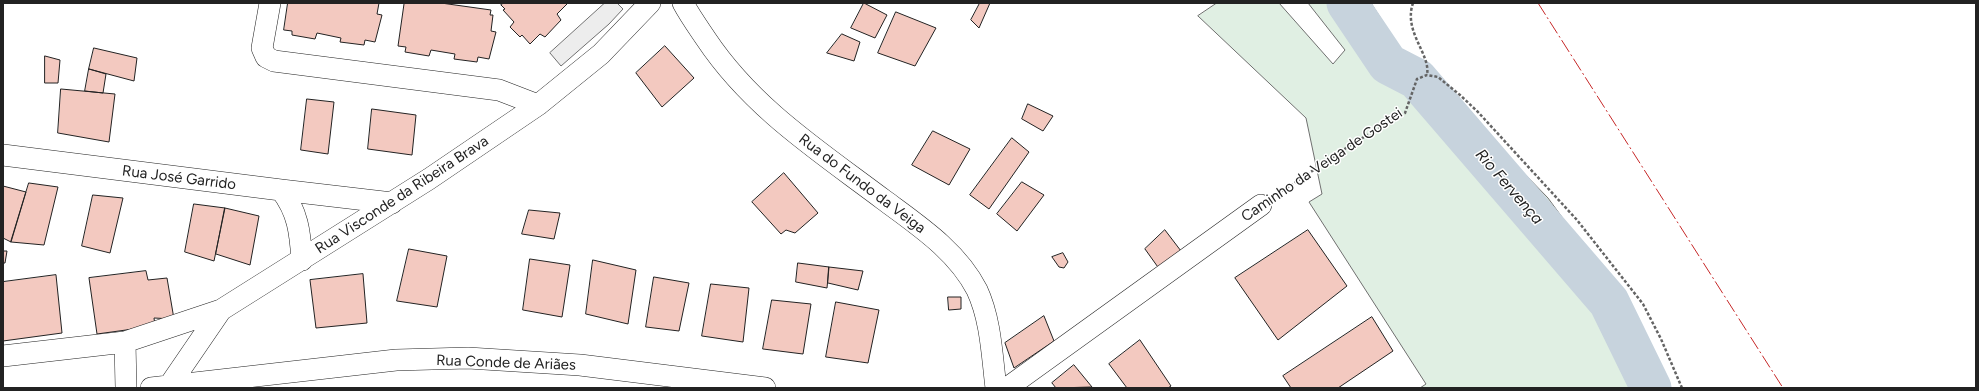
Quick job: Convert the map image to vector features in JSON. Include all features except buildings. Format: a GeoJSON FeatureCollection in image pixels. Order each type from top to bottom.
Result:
{"type":"FeatureCollection","features":[{"type":"Feature","properties":{"kind":"street"},"geometry":{"type":"LineString","coordinates":[[270,3],[262,48],[266,57],[274,61],[499,90],[538,105]]}},
{"type":"Feature","properties":{"kind":"street","name":"Rua Visconde da Ribeira Brava"},"geometry":{"type":"LineString","coordinates":[[3,356],[125,342],[221,310],[392,203],[538,105],[600,54],[650,3]]}},
{"type":"Feature","properties":{"kind":"street","name":"Rua do Fundo da Veiga"},"geometry":{"type":"LineString","coordinates":[[684,3],[689,14],[716,54],[763,107],[788,128],[941,244],[961,264],[977,291],[985,316],[996,388]]}},
{"type":"Feature","properties":{"kind":"street","name":"Rua José Garrido"},"geometry":{"type":"LineString","coordinates":[[3,156],[392,203]]}},
{"type":"Feature","properties":{"kind":"street"},"geometry":{"type":"LineString","coordinates":[[281,190],[295,212],[302,260]]}},
{"type":"Feature","properties":{"kind":"street","name":"Caminho da Veiga de Gostei"},"geometry":{"type":"LineString","coordinates":[[1007,388],[1261,205]]}},
{"type":"Feature","properties":{"kind":"street"},"geometry":{"type":"LineString","coordinates":[[160,387],[221,310]]}},
{"type":"Feature","properties":{"kind":"street"},"geometry":{"type":"LineString","coordinates":[[125,342],[126,388]]}},
{"type":"Feature","properties":{"kind":"street","name":"Rua Conde de Ariães"},"geometry":{"type":"LineString","coordinates":[[160,387],[396,360],[468,358],[580,366],[765,388]]}},
{"type":"Feature","properties":{"kind":"path"},"geometry":{"type":"LineString","coordinates":[[1413,3],[1411,11],[1412,26],[1415,40],[1428,68],[1427,75],[1438,77],[1478,112],[1577,220],[1643,304],[1661,338],[1682,388]]}},
{"type":"Feature","properties":{"kind":"path","name":"Caminho da Veiga de Gostei"},"geometry":{"type":"LineString","coordinates":[[1261,205],[1352,144],[1405,113],[1417,79],[1427,75]]}},
{"type":"Feature","properties":{"kind":"green space"},"geometry":{"type":"Polygon","coordinates":[[[1217,3],[1279,3],[1333,64],[1345,50],[1308,3],[1371,3],[1401,50],[1452,99],[1548,198],[1639,322],[1666,388],[1420,388],[1426,384],[1309,202],[1322,194],[1306,118],[1198,16],[1217,3]]]}},
{"type":"Feature","properties":{"kind":"shaded area"},"geometry":{"type":"Polygon","coordinates":[[[605,3],[617,3],[623,9],[609,24],[561,66],[550,53],[605,3]]]}},
{"type":"Feature","properties":{"kind":"waterway","name":"Rio Fervença"},"geometry":{"type":"LineString","coordinates":[[1347,3],[1388,64],[1417,79],[1609,302],[1651,388]]}},
{"type":"Feature","properties":{"kind":"power"},"geometry":{"type":"LineString","coordinates":[[1538,3],[1783,388]]}}]}
